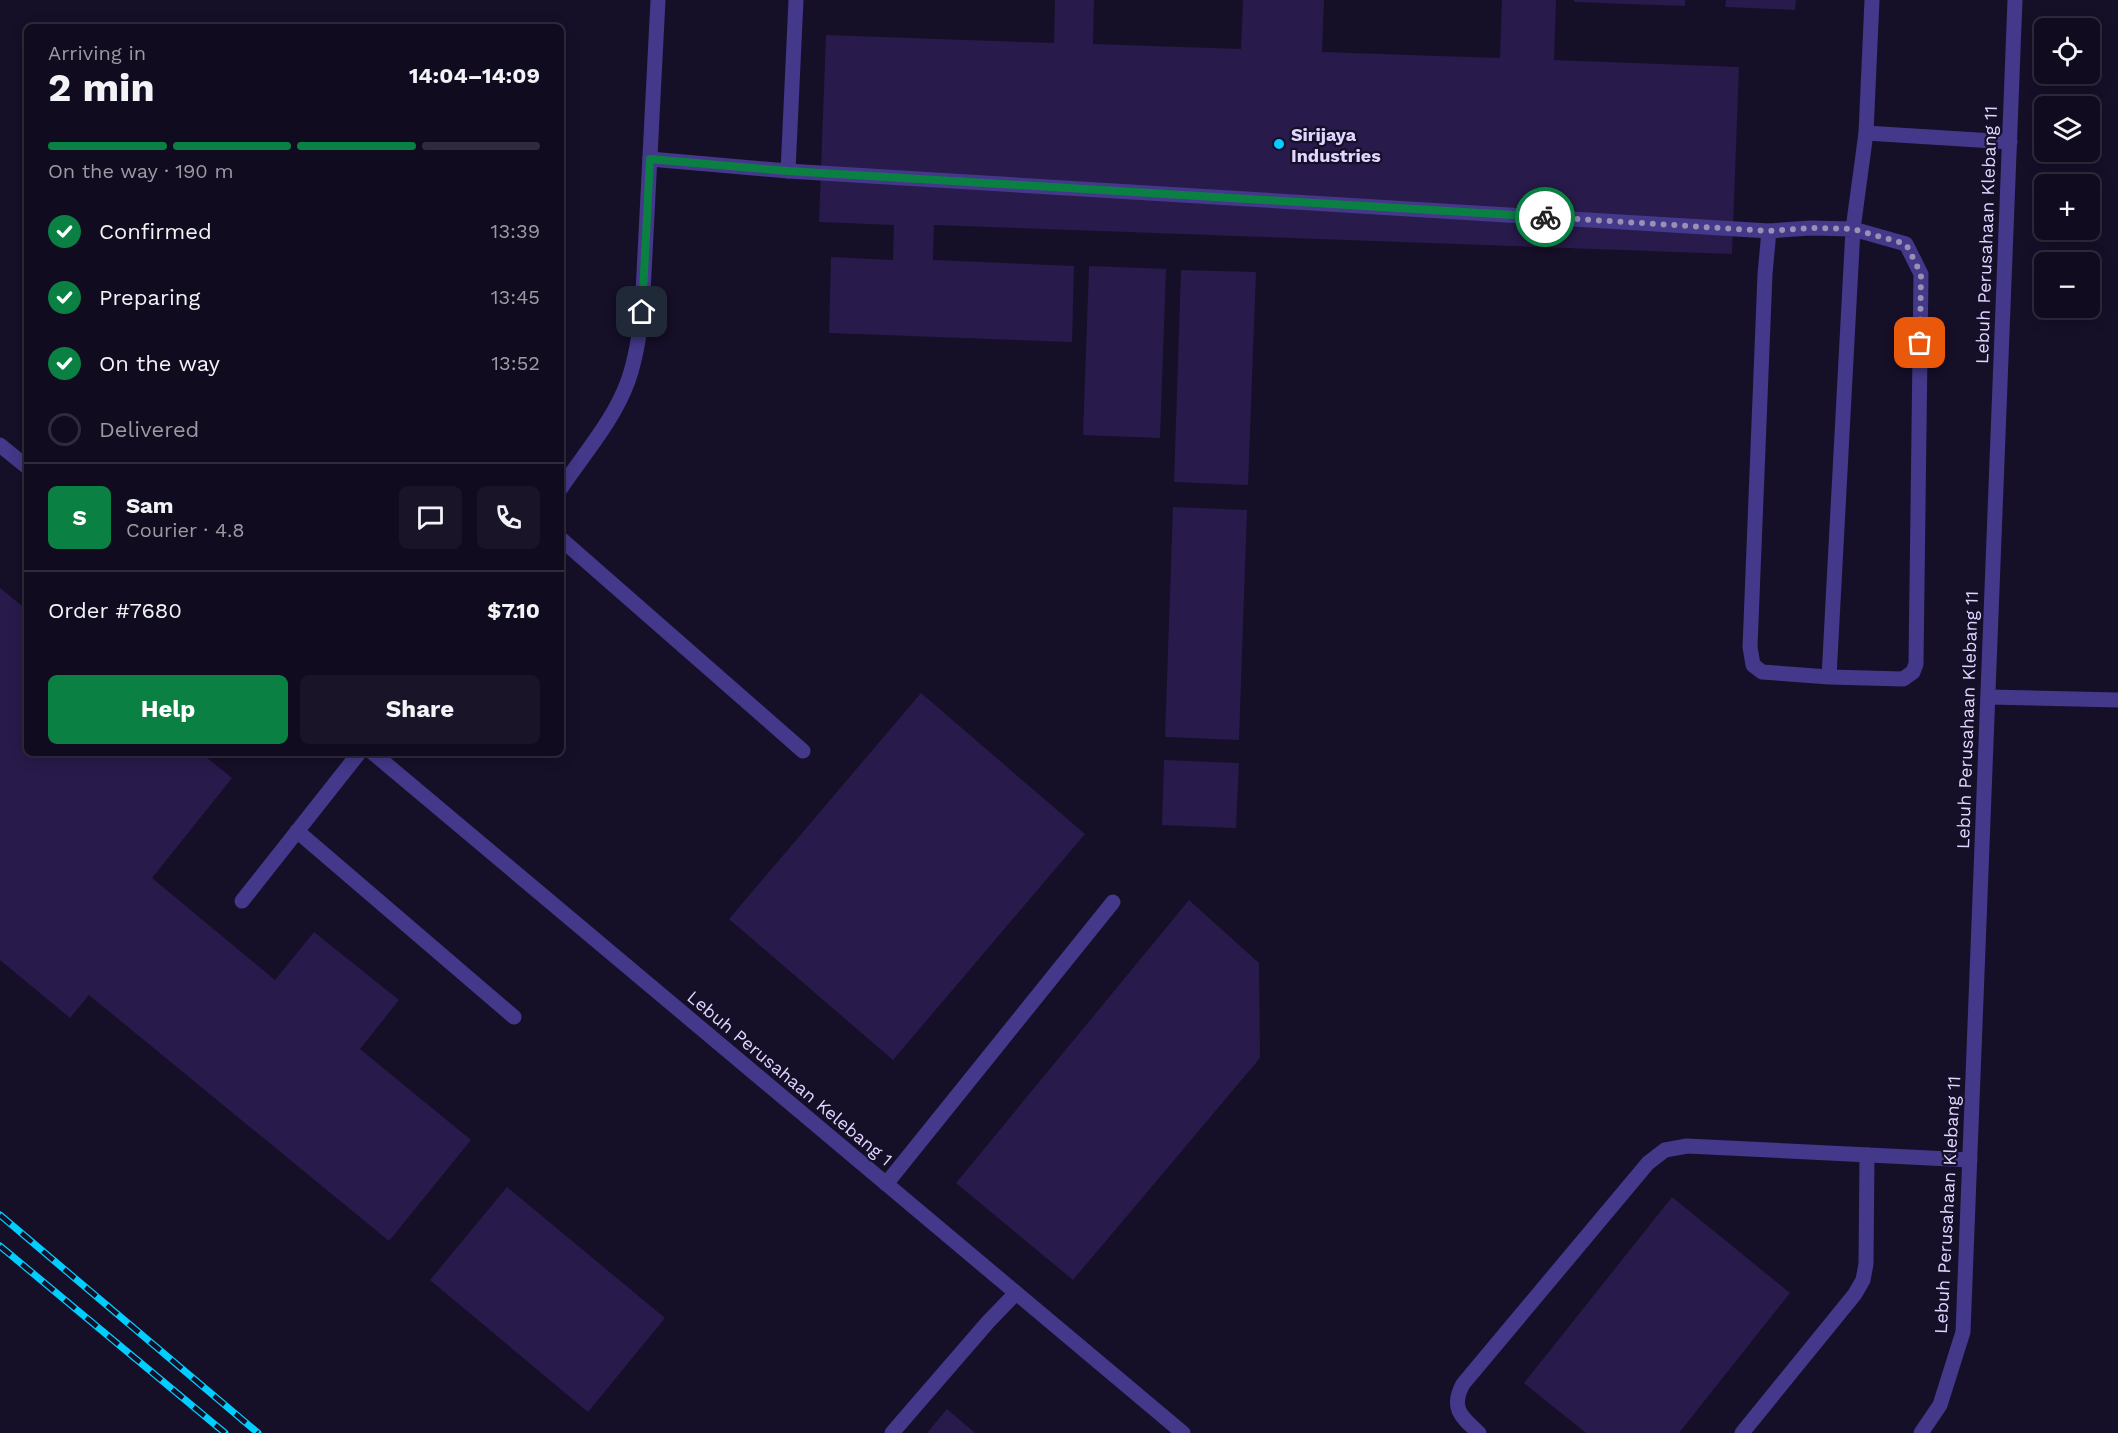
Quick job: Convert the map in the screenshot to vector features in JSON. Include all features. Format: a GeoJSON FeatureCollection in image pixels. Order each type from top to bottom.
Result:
{"type":"FeatureCollection","features":[{"type":"Feature","properties":{"kind":"street"},"geometry":{"type":"LineString","coordinates":[[564,484],[614,411],[627,383],[637,352],[642,312],[658,0]]}},
{"type":"Feature","properties":{"kind":"street"},"geometry":{"type":"LineString","coordinates":[[788,171],[796,0]]}},
{"type":"Feature","properties":{"kind":"street"},"geometry":{"type":"LineString","coordinates":[[1829,677],[1853,229],[1866,133],[1872,0]]}},
{"type":"Feature","properties":{"kind":"street","name":"Lebuh Perusahaan Klebang 11"},"geometry":{"type":"LineString","coordinates":[[1921,1433],[1940,1405],[1963,1332],[2015,0]]}},
{"type":"Feature","properties":{"kind":"street"},"geometry":{"type":"LineString","coordinates":[[1866,133],[2010,142]]}},
{"type":"Feature","properties":{"kind":"street"},"geometry":{"type":"LineString","coordinates":[[650,159],[788,171],[1768,231],[1809,228],[1853,229],[1906,244],[1921,274],[1916,664],[1913,672],[1903,679],[1762,672],[1753,665],[1750,647],[1768,231]]}},
{"type":"Feature","properties":{"kind":"street"},"geometry":{"type":"LineString","coordinates":[[0,445],[24,465]]}},
{"type":"Feature","properties":{"kind":"street"},"geometry":{"type":"LineString","coordinates":[[564,543],[803,751]]}},
{"type":"Feature","properties":{"kind":"street"},"geometry":{"type":"LineString","coordinates":[[1988,697],[2118,700]]}},
{"type":"Feature","properties":{"kind":"street"},"geometry":{"type":"LineString","coordinates":[[242,901],[357,756]]}},
{"type":"Feature","properties":{"kind":"street","name":"Lebuh Perusahaan Kelebang 1"},"geometry":{"type":"LineString","coordinates":[[377,756],[1183,1433]]}},
{"type":"Feature","properties":{"kind":"street"},"geometry":{"type":"LineString","coordinates":[[297,831],[514,1017]]}},
{"type":"Feature","properties":{"kind":"street"},"geometry":{"type":"LineString","coordinates":[[886,1184],[1113,902]]}},
{"type":"Feature","properties":{"kind":"street"},"geometry":{"type":"LineString","coordinates":[[1479,1433],[1460,1414],[1456,1403],[1463,1384],[1656,1155],[1665,1149],[1687,1146],[1970,1160]]}},
{"type":"Feature","properties":{"kind":"street"},"geometry":{"type":"LineString","coordinates":[[1742,1433],[1855,1294],[1863,1280],[1866,1264],[1867,1155]]}},
{"type":"Feature","properties":{"kind":"street"},"geometry":{"type":"LineString","coordinates":[[892,1433],[1016,1293]]}},
{"type":"Feature","properties":{"kind":"building","name":"Sirijaya Industries"},"geometry":{"type":"Polygon","coordinates":[[[1055,0],[1094,0],[1093,44],[1241,49],[1243,0],[1324,0],[1322,52],[1500,58],[1502,0],[1556,0],[1554,60],[1739,67],[1732,254],[934,225],[933,260],[1074,266],[1072,342],[829,333],[831,257],[893,260],[894,225],[819,222],[826,35],[1054,43],[1055,0]]]}},
{"type":"Feature","properties":{"kind":"building"},"geometry":{"type":"Polygon","coordinates":[[[1574,0],[1685,0],[1685,6],[1574,2],[1574,0]]]}},
{"type":"Feature","properties":{"kind":"building"},"geometry":{"type":"Polygon","coordinates":[[[1726,0],[1796,0],[1795,10],[1725,7],[1726,0]]]}},
{"type":"Feature","properties":{"kind":"building"},"geometry":{"type":"Polygon","coordinates":[[[1089,266],[1166,269],[1160,438],[1083,435],[1089,266]]]}},
{"type":"Feature","properties":{"kind":"building"},"geometry":{"type":"Polygon","coordinates":[[[1181,270],[1256,272],[1248,485],[1174,482],[1181,270]]]}},
{"type":"Feature","properties":{"kind":"building"},"geometry":{"type":"Polygon","coordinates":[[[1173,507],[1247,510],[1239,740],[1165,737],[1173,507]]]}},
{"type":"Feature","properties":{"kind":"building"},"geometry":{"type":"Polygon","coordinates":[[[0,588],[24,608],[24,756],[205,756],[232,778],[152,878],[275,980],[314,932],[399,1000],[360,1049],[471,1140],[389,1241],[89,995],[70,1018],[0,960],[0,588]]]}},
{"type":"Feature","properties":{"kind":"building"},"geometry":{"type":"Polygon","coordinates":[[[921,693],[1085,834],[893,1060],[729,919],[921,693]]]}},
{"type":"Feature","properties":{"kind":"building"},"geometry":{"type":"Polygon","coordinates":[[[1164,760],[1239,763],[1236,828],[1162,825],[1164,760]]]}},
{"type":"Feature","properties":{"kind":"building"},"geometry":{"type":"Polygon","coordinates":[[[1189,900],[1259,963],[1260,1058],[1073,1280],[956,1183],[1189,900]]]}},
{"type":"Feature","properties":{"kind":"building"},"geometry":{"type":"Polygon","coordinates":[[[507,1187],[665,1318],[588,1412],[430,1280],[507,1187]]]}},
{"type":"Feature","properties":{"kind":"building"},"geometry":{"type":"Polygon","coordinates":[[[1672,1197],[1790,1293],[1679,1433],[1586,1433],[1524,1383],[1672,1197]]]}},
{"type":"Feature","properties":{"kind":"building"},"geometry":{"type":"Polygon","coordinates":[[[947,1409],[975,1433],[927,1433],[947,1409]]]}},
{"type":"Feature","properties":{"kind":"railway"},"geometry":{"type":"LineString","coordinates":[[0,1215],[258,1433]]}},
{"type":"Feature","properties":{"kind":"railway"},"geometry":{"type":"LineString","coordinates":[[0,1246],[225,1433]]}},
{"type":"Feature","properties":{"kind":"way so far"},"geometry":{"type":"LineString","coordinates":[[1545,217],[1768,231],[1809,228],[1853,229],[1906,244],[1921,274],[1920,343]]}},
{"type":"Feature","properties":{"kind":"place","name":"Sirijaya Industries"},"geometry":{"type":"Point","coordinates":[1279,144]}},
{"type":"Feature","properties":{"kind":"route"},"geometry":{"type":"LineString","coordinates":[[642,312],[650,159],[788,171],[1545,217]]}}]}
